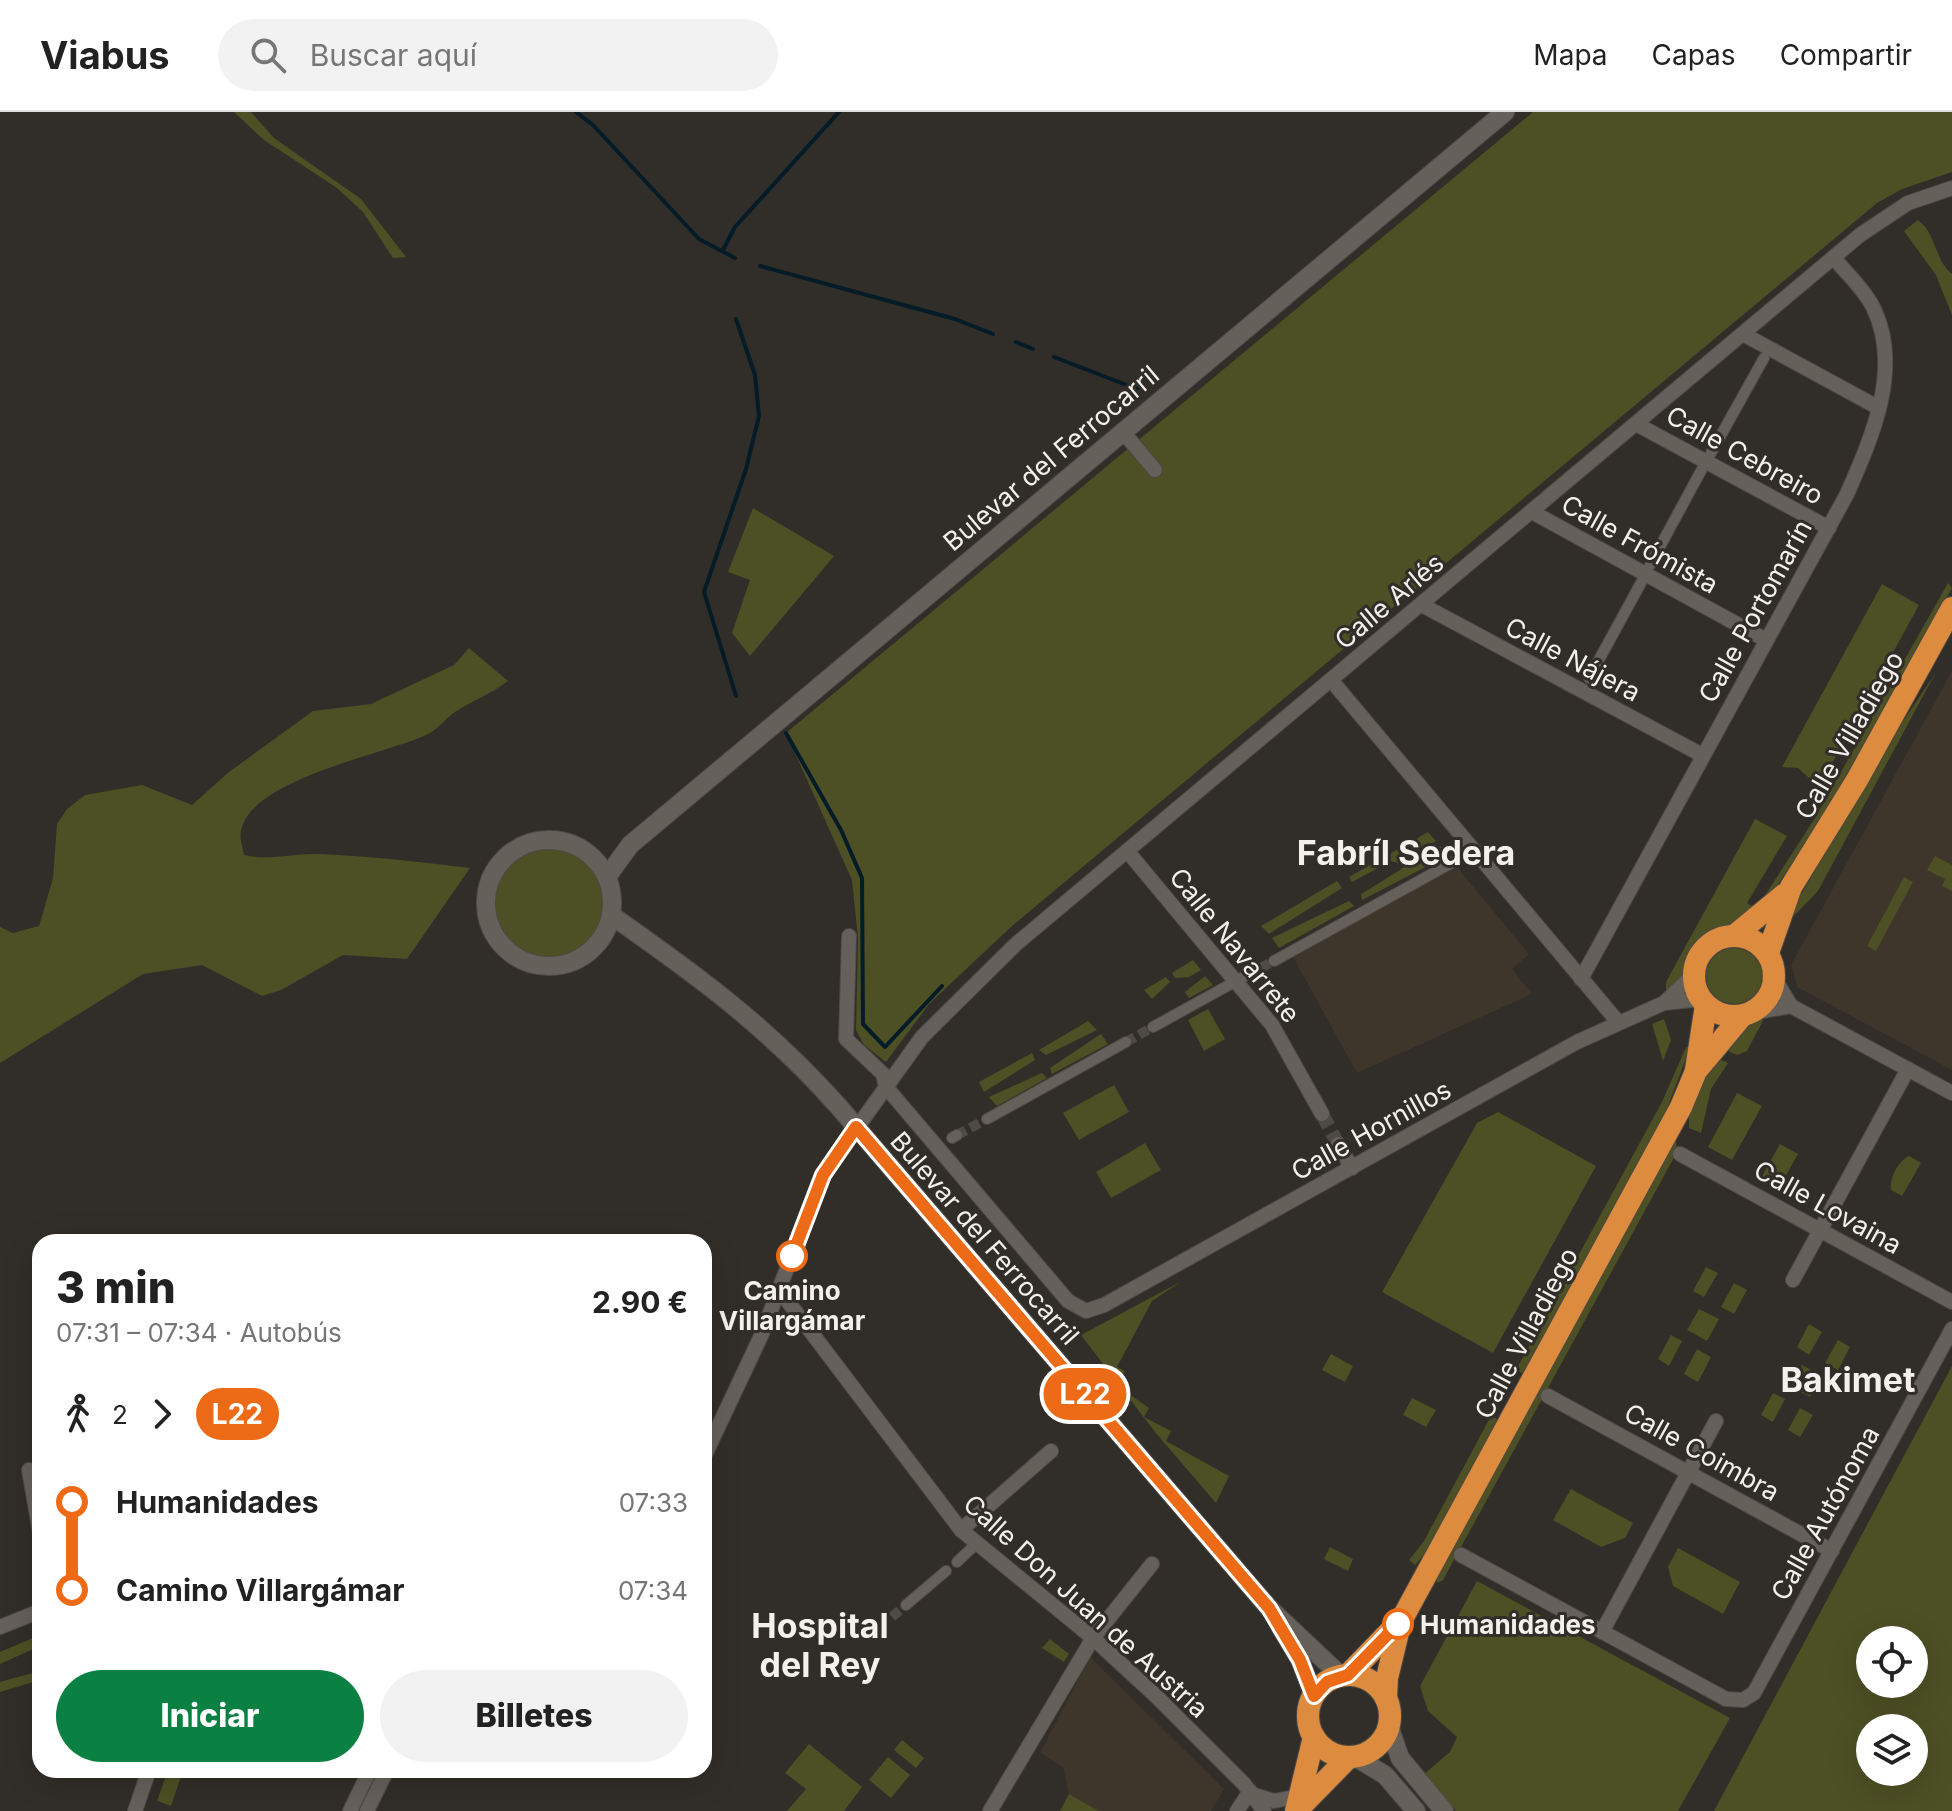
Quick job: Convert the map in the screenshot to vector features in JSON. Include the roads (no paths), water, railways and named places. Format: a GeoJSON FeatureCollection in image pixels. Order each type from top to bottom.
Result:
{"type":"FeatureCollection","features":[{"type":"Feature","properties":{"kind":"highway","name":"Calle Villadiego"},"geometry":{"type":"LineString","coordinates":[[1768,953],[1791,887],[1857,780],[1952,608]]}},
{"type":"Feature","properties":{"kind":"highway","name":"Calle Villadiego"},"geometry":{"type":"LineString","coordinates":[[1734,936],[1762,916],[1791,887]]}},
{"type":"Feature","properties":{"kind":"highway"},"geometry":{"type":"LineString","coordinates":[[1734,936],[1748,938],[1768,953],[1775,979],[1770,995],[1746,1015],[1721,1015],[1703,1002],[1694,974],[1703,950],[1717,940],[1734,936]]}},
{"type":"Feature","properties":{"kind":"highway","name":"Calle Villadiego"},"geometry":{"type":"LineString","coordinates":[[1386,1698],[1387,1678],[1402,1619],[1681,1107],[1696,1071],[1703,1002]]}},
{"type":"Feature","properties":{"kind":"highway","name":"Calle Villadiego"},"geometry":{"type":"LineString","coordinates":[[1696,1071],[1746,1015]]}},
{"type":"Feature","properties":{"kind":"highway","name":"Calle Villadiego"},"geometry":{"type":"LineString","coordinates":[[1345,1676],[1402,1619]]}},
{"type":"Feature","properties":{"kind":"highway"},"geometry":{"type":"LineString","coordinates":[[1298,1806],[1352,1757],[1377,1746],[1389,1726],[1386,1698],[1368,1680],[1345,1676],[1327,1682],[1314,1696],[1309,1720],[1314,1737],[1329,1752],[1352,1757]]}},
{"type":"Feature","properties":{"kind":"highway"},"geometry":{"type":"LineString","coordinates":[[1298,1806],[1314,1737]]}},
{"type":"Feature","properties":{"kind":"main road","name":"Bulevar del Ferrocarril"},"geometry":{"type":"LineString","coordinates":[[607,877],[630,845],[1505,112]]}},
{"type":"Feature","properties":{"kind":"main road"},"geometry":{"type":"LineString","coordinates":[[540,841],[560,841],[578,847],[594,859],[607,877],[609,921],[586,955],[553,967],[535,965],[503,947],[492,930],[487,911],[487,892],[494,873],[506,858],[522,847],[540,841]]}},
{"type":"Feature","properties":{"kind":"main road","name":"Bulevar del Ferrocarril"},"geometry":{"type":"LineString","coordinates":[[594,859],[630,845]]}},
{"type":"Feature","properties":{"kind":"main road","name":"Bulevar del Ferrocarril"},"geometry":{"type":"LineString","coordinates":[[609,921],[635,931],[708,982],[763,1028],[856,1127],[1269,1608],[1345,1676]]}},
{"type":"Feature","properties":{"kind":"main road","name":"Bulevar del Ferrocarril"},"geometry":{"type":"LineString","coordinates":[[1269,1608],[1300,1660],[1314,1696]]}},
{"type":"Feature","properties":{"kind":"main road"},"geometry":{"type":"LineString","coordinates":[[1389,1726],[1400,1758],[1444,1811]]}},
{"type":"Feature","properties":{"kind":"main road"},"geometry":{"type":"LineString","coordinates":[[1352,1757],[1385,1775],[1416,1811]]}},
{"type":"Feature","properties":{"kind":"street","name":"Calle Arlés"},"geometry":{"type":"LineString","coordinates":[[712,1440],[780,1291],[818,1185],[922,1037],[954,1001],[1015,945],[1885,216],[1918,199],[1952,188]]}},
{"type":"Feature","properties":{"kind":"street","name":"Calle Portomarín"},"geometry":{"type":"LineString","coordinates":[[1581,979],[1829,528],[1864,455],[1879,408],[1886,360],[1879,323],[1867,296],[1834,258]]}},
{"type":"Feature","properties":{"kind":"street"},"geometry":{"type":"LineString","coordinates":[[1743,334],[1879,408]]}},
{"type":"Feature","properties":{"kind":"street"},"geometry":{"type":"LineString","coordinates":[[1711,453],[1764,358]]}},
{"type":"Feature","properties":{"kind":"street","name":"Calle Cebreiro"},"geometry":{"type":"LineString","coordinates":[[1638,425],[1829,528]]}},
{"type":"Feature","properties":{"kind":"street"},"geometry":{"type":"LineString","coordinates":[[1123,432],[1155,470]]}},
{"type":"Feature","properties":{"kind":"street"},"geometry":{"type":"LineString","coordinates":[[1650,565],[1702,469]]}},
{"type":"Feature","properties":{"kind":"street","name":"Calle Frómista"},"geometry":{"type":"LineString","coordinates":[[1534,513],[1766,640]]}},
{"type":"Feature","properties":{"kind":"street"},"geometry":{"type":"LineString","coordinates":[[1589,678],[1642,581]]}},
{"type":"Feature","properties":{"kind":"street","name":"Calle Nájera"},"geometry":{"type":"LineString","coordinates":[[1422,605],[1702,755]]}},
{"type":"Feature","properties":{"kind":"street"},"geometry":{"type":"LineString","coordinates":[[1331,680],[1618,1022]]}},
{"type":"Feature","properties":{"kind":"street","name":"Calle Navarrete"},"geometry":{"type":"LineString","coordinates":[[1128,852],[1242,978],[1322,1114]]}},
{"type":"Feature","properties":{"kind":"street"},"geometry":{"type":"LineString","coordinates":[[1274,961],[1457,860]]}},
{"type":"Feature","properties":{"kind":"street"},"geometry":{"type":"LineString","coordinates":[[849,936],[846,1039],[883,1074],[886,1087]]}},
{"type":"Feature","properties":{"kind":"street","name":"Calle Hornillos"},"geometry":{"type":"LineString","coordinates":[[1664,1003],[1694,974]]}},
{"type":"Feature","properties":{"kind":"street"},"geometry":{"type":"LineString","coordinates":[[1153,1027],[1242,978]]}},
{"type":"Feature","properties":{"kind":"street"},"geometry":{"type":"LineString","coordinates":[[1775,979],[1791,1006],[1952,1093]]}},
{"type":"Feature","properties":{"kind":"street"},"geometry":{"type":"LineString","coordinates":[[1587,1037],[1598,1016],[1592,992]]}},
{"type":"Feature","properties":{"kind":"street","name":"Calle Hornillos"},"geometry":{"type":"LineString","coordinates":[[886,1087],[1068,1301],[1086,1311],[1104,1305],[1587,1037],[1664,1003],[1703,1002]]}},
{"type":"Feature","properties":{"kind":"street"},"geometry":{"type":"LineString","coordinates":[[1746,1015],[1791,1006]]}},
{"type":"Feature","properties":{"kind":"street"},"geometry":{"type":"LineString","coordinates":[[987,1119],[1126,1042]]}},
{"type":"Feature","properties":{"kind":"street"},"geometry":{"type":"LineString","coordinates":[[1793,1280],[1908,1069]]}},
{"type":"Feature","properties":{"kind":"street"},"geometry":{"type":"LineString","coordinates":[[1338,1144],[1352,1168]]}},
{"type":"Feature","properties":{"kind":"street","name":"Calle Lovaina"},"geometry":{"type":"LineString","coordinates":[[1680,1154],[1952,1302]]}},
{"type":"Feature","properties":{"kind":"street","name":"Calle Don Juan de Austria"},"geometry":{"type":"LineString","coordinates":[[780,1291],[961,1530],[1093,1638],[1252,1793],[1264,1811]]}},
{"type":"Feature","properties":{"kind":"street","name":"Calle Autónoma"},"geometry":{"type":"LineString","coordinates":[[1602,1632],[1726,1699],[1743,1700],[1754,1693],[1952,1329]]}},
{"type":"Feature","properties":{"kind":"street","name":"Calle Coimbra"},"geometry":{"type":"LineString","coordinates":[[1548,1396],[1832,1551]]}},
{"type":"Feature","properties":{"kind":"street"},"geometry":{"type":"LineString","coordinates":[[1461,1555],[1602,1632],[1716,1421]]}},
{"type":"Feature","properties":{"kind":"street"},"geometry":{"type":"LineString","coordinates":[[961,1530],[1051,1451]]}},
{"type":"Feature","properties":{"kind":"street"},"geometry":{"type":"LineString","coordinates":[[29,1470],[32,1487]]}},
{"type":"Feature","properties":{"kind":"street"},"geometry":{"type":"LineString","coordinates":[[957,1562],[976,1544]]}},
{"type":"Feature","properties":{"kind":"street"},"geometry":{"type":"LineString","coordinates":[[990,1811],[1093,1638],[1152,1564]]}},
{"type":"Feature","properties":{"kind":"street"},"geometry":{"type":"LineString","coordinates":[[906,1605],[946,1571]]}},
{"type":"Feature","properties":{"kind":"street"},"geometry":{"type":"LineString","coordinates":[[0,1627],[32,1614]]}},
{"type":"Feature","properties":{"kind":"street"},"geometry":{"type":"LineString","coordinates":[[135,1811],[146,1778]]}},
{"type":"Feature","properties":{"kind":"street"},"geometry":{"type":"LineString","coordinates":[[350,1811],[366,1778]]}},
{"type":"Feature","properties":{"kind":"street"},"geometry":{"type":"LineString","coordinates":[[367,1811],[383,1778]]}},
{"type":"Feature","properties":{"kind":"street"},"geometry":{"type":"LineString","coordinates":[[1237,1811],[1252,1793],[1298,1806]]}},
{"type":"Feature","properties":{"kind":"waterway"},"geometry":{"type":"LineString","coordinates":[[576,112],[593,125],[699,239],[735,258]]}},
{"type":"Feature","properties":{"kind":"waterway"},"geometry":{"type":"LineString","coordinates":[[723,250],[735,227],[839,112]]}},
{"type":"Feature","properties":{"kind":"waterway"},"geometry":{"type":"LineString","coordinates":[[760,266],[955,319],[993,334]]}},
{"type":"Feature","properties":{"kind":"waterway"},"geometry":{"type":"LineString","coordinates":[[736,319],[755,375],[759,416],[746,469],[704,592],[736,696]]}},
{"type":"Feature","properties":{"kind":"waterway"},"geometry":{"type":"LineString","coordinates":[[1016,342],[1033,349]]}},
{"type":"Feature","properties":{"kind":"waterway"},"geometry":{"type":"LineString","coordinates":[[1054,357],[1137,389]]}},
{"type":"Feature","properties":{"kind":"waterway"},"geometry":{"type":"LineString","coordinates":[[786,733],[841,830],[862,878],[863,1024],[885,1047],[942,986]]}},
{"type":"Feature","properties":{"kind":"tunnel"},"geometry":{"type":"LineString","coordinates":[[1247,975],[1274,961]]}},
{"type":"Feature","properties":{"kind":"tunnel"},"geometry":{"type":"LineString","coordinates":[[1126,1042],[1153,1027]]}},
{"type":"Feature","properties":{"kind":"tunnel"},"geometry":{"type":"LineString","coordinates":[[1322,1114],[1338,1144]]}},
{"type":"Feature","properties":{"kind":"tunnel"},"geometry":{"type":"LineString","coordinates":[[957,1135],[987,1119]]}},
{"type":"Feature","properties":{"kind":"tunnel"},"geometry":{"type":"LineString","coordinates":[[892,1617],[906,1605]]}},
{"type":"Feature","properties":{"kind":"place","name":"Camino Villargámar"},"geometry":{"type":"Point","coordinates":[792,1256]}},
{"type":"Feature","properties":{"kind":"place","name":"Humanidades"},"geometry":{"type":"Point","coordinates":[1398,1624]}},
{"type":"Feature","properties":{"kind":"district","name":"Fabríl Sedera"},"geometry":{"type":"Point","coordinates":[1406,852]}},
{"type":"Feature","properties":{"kind":"district","name":"Bakimet"},"geometry":{"type":"Point","coordinates":[1848,1379]}},
{"type":"Feature","properties":{"kind":"district","name":"Hospital del Rey"},"geometry":{"type":"Point","coordinates":[820,1644]}}]}
